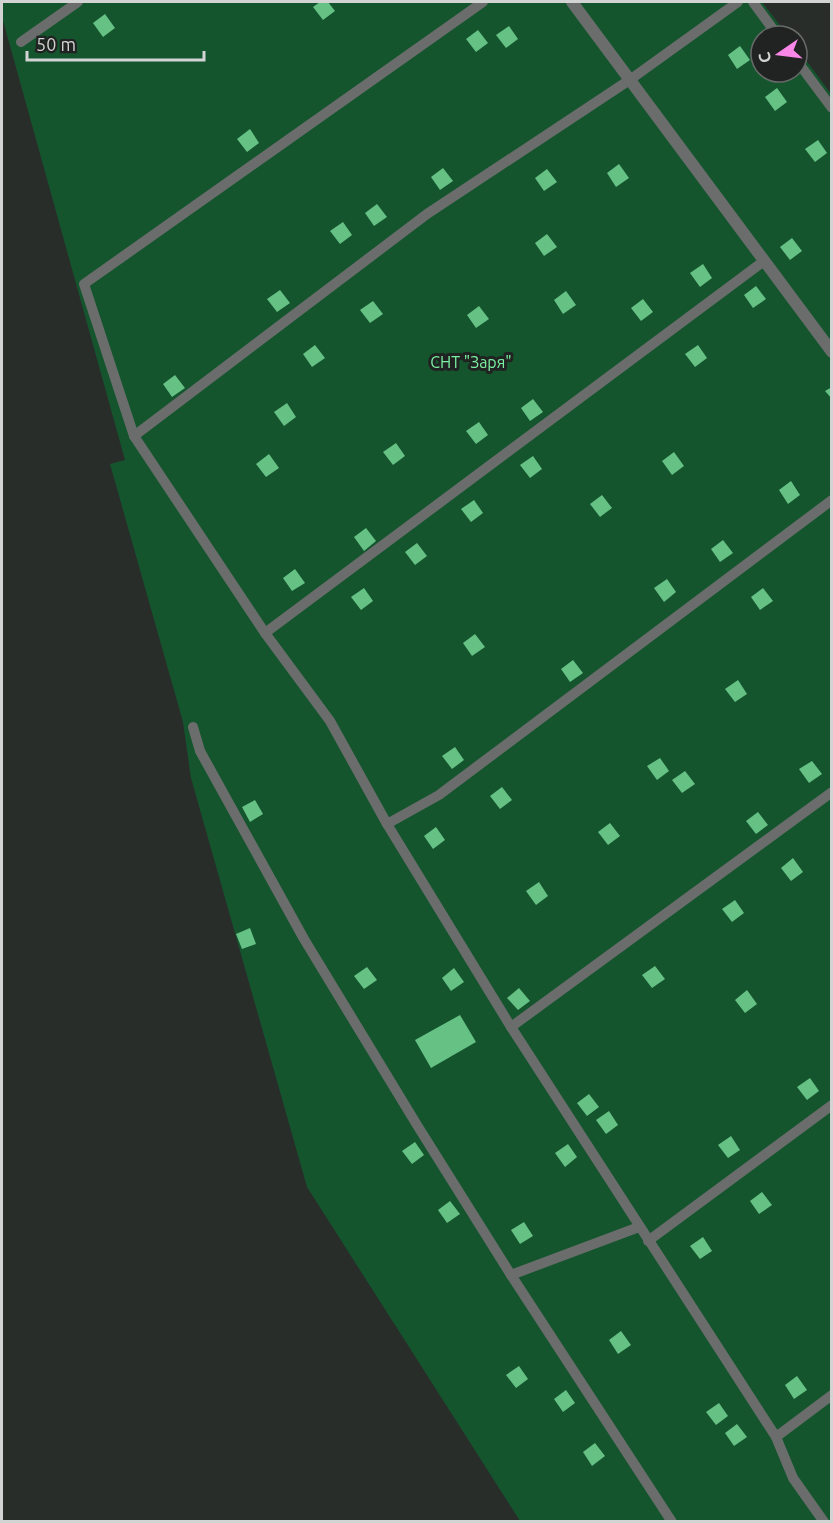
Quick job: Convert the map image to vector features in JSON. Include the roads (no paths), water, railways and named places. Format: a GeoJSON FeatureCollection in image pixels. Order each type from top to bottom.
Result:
{"type":"FeatureCollection","features":[{"type":"Feature","properties":{"kind":"street"},"geometry":{"type":"LineString","coordinates":[[572,2],[831,352]]}},
{"type":"Feature","properties":{"kind":"lane"},"geometry":{"type":"LineString","coordinates":[[21,42],[78,2]]}},
{"type":"Feature","properties":{"kind":"lane"},"geometry":{"type":"LineString","coordinates":[[483,2],[84,284],[134,436],[264,633],[330,721],[387,824],[511,1027],[776,1437],[793,1478],[824,1521]]}},
{"type":"Feature","properties":{"kind":"lane"},"geometry":{"type":"LineString","coordinates":[[134,436],[427,214],[631,79],[738,2]]}},
{"type":"Feature","properties":{"kind":"lane"},"geometry":{"type":"LineString","coordinates":[[753,2],[769,24]]}},
{"type":"Feature","properties":{"kind":"lane"},"geometry":{"type":"LineString","coordinates":[[809,78],[831,108]]}},
{"type":"Feature","properties":{"kind":"lane"},"geometry":{"type":"LineString","coordinates":[[264,633],[764,261]]}},
{"type":"Feature","properties":{"kind":"lane"},"geometry":{"type":"LineString","coordinates":[[387,824],[439,795],[831,500]]}},
{"type":"Feature","properties":{"kind":"lane"},"geometry":{"type":"LineString","coordinates":[[193,728],[200,751],[304,939],[511,1275],[672,1521]]}},
{"type":"Feature","properties":{"kind":"lane"},"geometry":{"type":"LineString","coordinates":[[511,1027],[831,792]]}},
{"type":"Feature","properties":{"kind":"lane"},"geometry":{"type":"LineString","coordinates":[[648,1241],[831,1105]]}},
{"type":"Feature","properties":{"kind":"lane"},"geometry":{"type":"LineString","coordinates":[[511,1275],[639,1227]]}},
{"type":"Feature","properties":{"kind":"lane"},"geometry":{"type":"LineString","coordinates":[[776,1437],[831,1395]]}},
{"type":"Feature","properties":{"kind":"park label","name":"СНТ \"Заря\""},"geometry":{"type":"Point","coordinates":[471,362]}}]}
